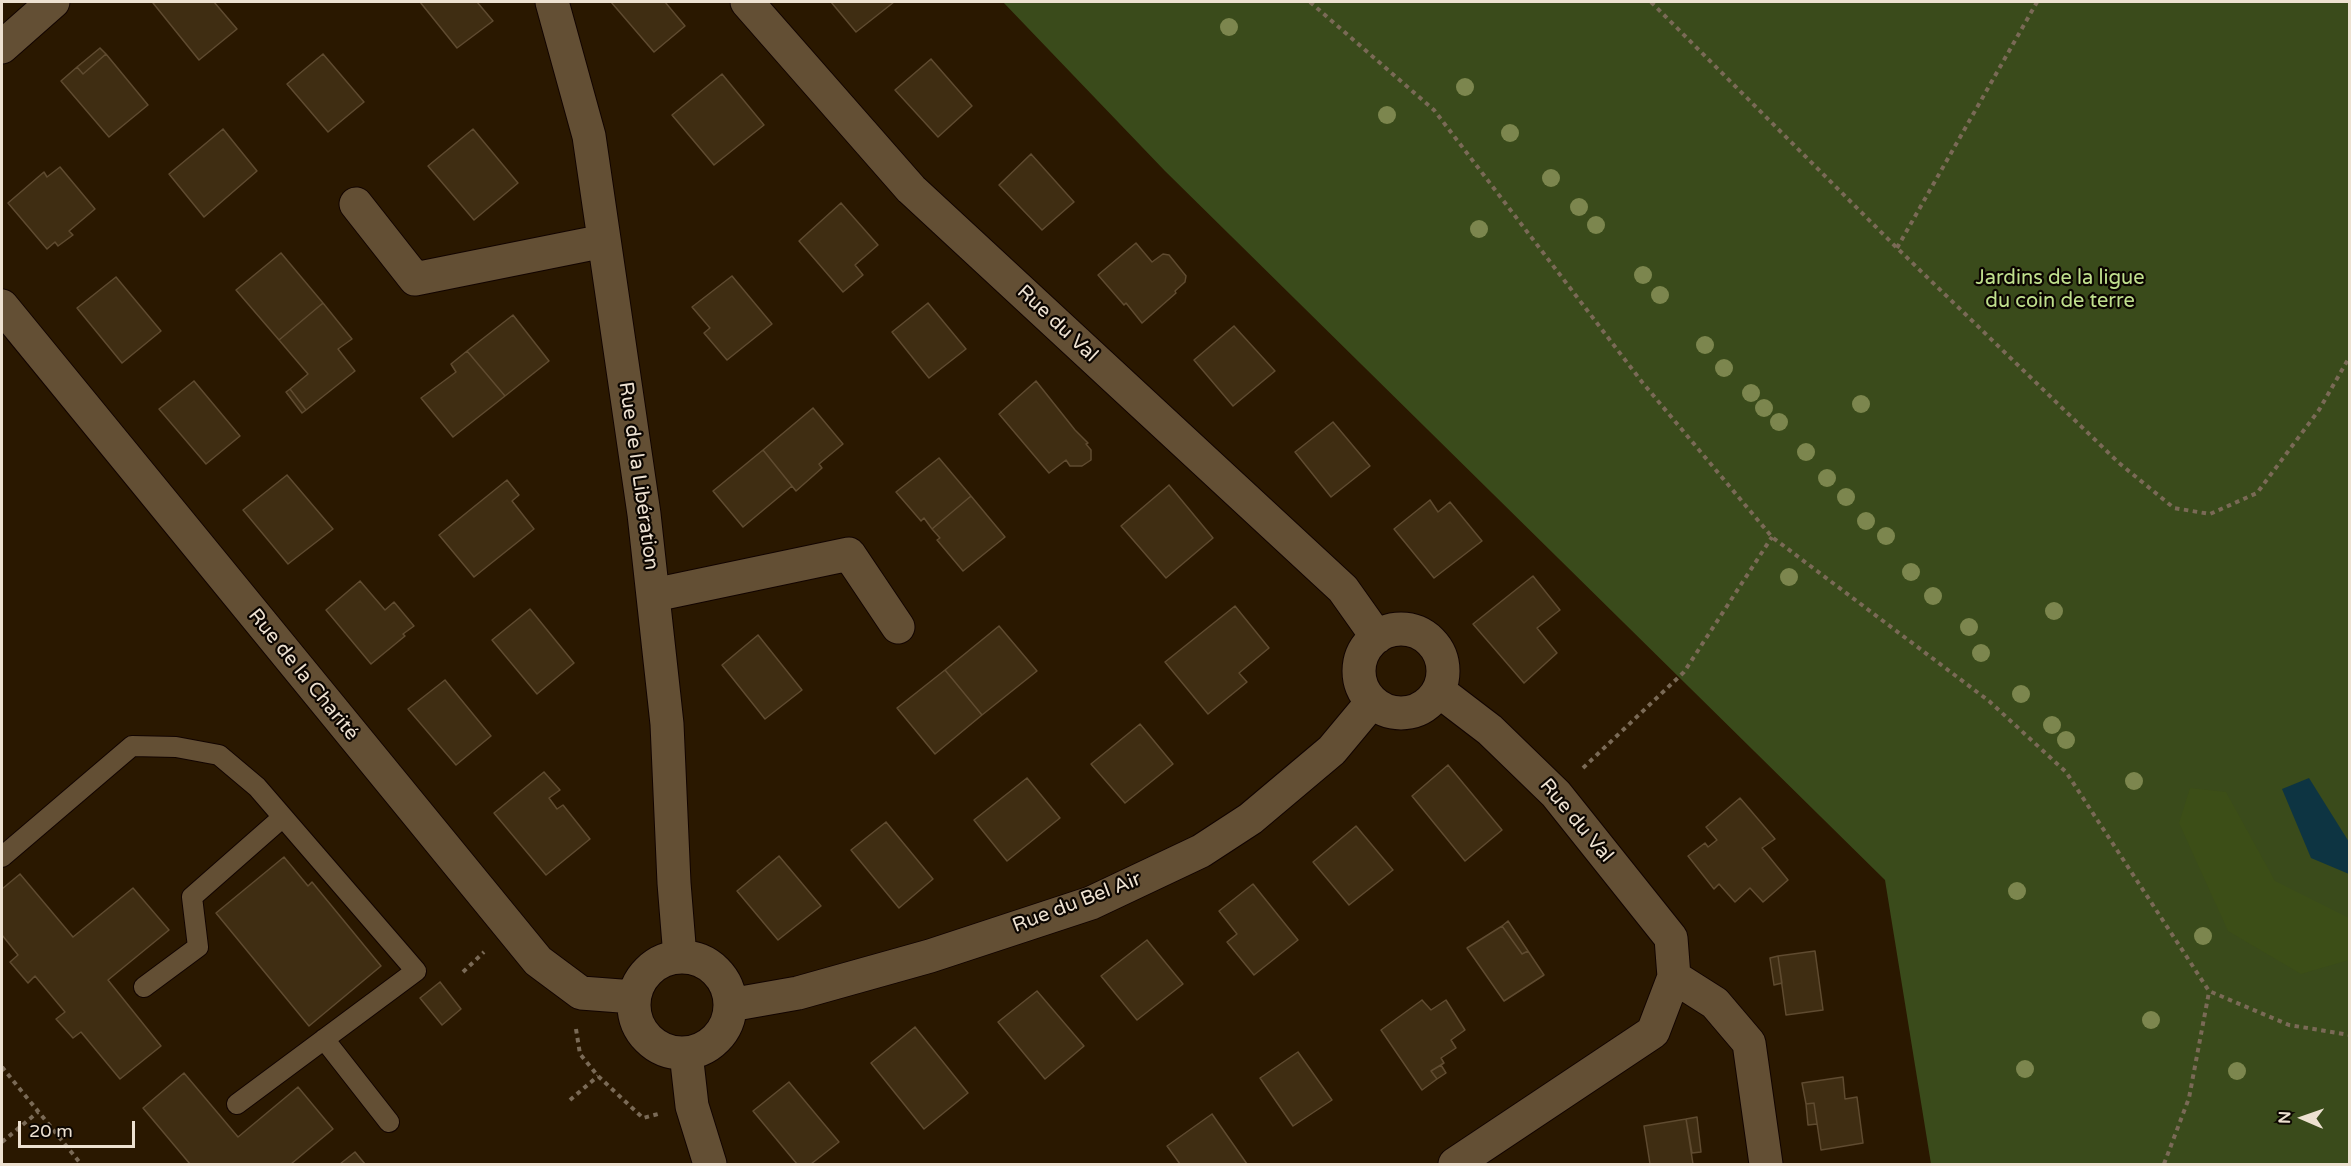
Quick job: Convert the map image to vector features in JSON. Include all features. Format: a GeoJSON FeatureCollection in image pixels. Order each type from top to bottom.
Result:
{"type":"FeatureCollection","features":[{"type":"Feature","properties":{"kind":"street"},"geometry":{"type":"LineString","coordinates":[[2,47],[53,2]]}},
{"type":"Feature","properties":{"kind":"street","name":"Rue de la Libération"},"geometry":{"type":"LineString","coordinates":[[552,2],[589,136],[642,502],[667,724],[674,883],[680,957]]}},
{"type":"Feature","properties":{"kind":"street","name":"Rue du Val"},"geometry":{"type":"LineString","coordinates":[[747,2],[911,189],[1343,589],[1377,637]]}},
{"type":"Feature","properties":{"kind":"street"},"geometry":{"type":"LineString","coordinates":[[356,204],[415,279],[604,241]]}},
{"type":"Feature","properties":{"kind":"street","name":"Rue de la Charité"},"geometry":{"type":"LineString","coordinates":[[2,306],[538,962],[580,993]]}},
{"type":"Feature","properties":{"kind":"street"},"geometry":{"type":"LineString","coordinates":[[654,595],[849,554],[898,627]]}},
{"type":"Feature","properties":{"kind":"street"},"geometry":{"type":"LineString","coordinates":[[1403,629],[1417,632],[1429,639],[1438,650],[1443,664],[1443,678],[1439,691],[1430,702],[1408,713],[1395,713],[1383,709],[1372,702],[1360,681],[1359,669],[1362,657],[1377,637],[1389,631],[1403,629]]}},
{"type":"Feature","properties":{"kind":"street","name":"Rue du Val"},"geometry":{"type":"LineString","coordinates":[[1439,691],[1490,730],[1556,794],[1671,938],[1674,977],[1653,1032],[1455,1164]]}},
{"type":"Feature","properties":{"kind":"street","name":"Rue du Bel Air"},"geometry":{"type":"LineString","coordinates":[[730,1005],[798,993],[930,956],[1090,903],[1191,856],[1250,819],[1323,758],[1372,702]]}},
{"type":"Feature","properties":{"kind":"street"},"geometry":{"type":"LineString","coordinates":[[680,957],[696,958],[715,971],[728,990],[730,1005],[728,1019],[722,1032],[712,1043],[700,1050],[686,1053],[672,1052],[658,1047],[646,1038],[638,1026],[634,1012],[634,997],[640,981],[650,969],[664,960],[680,957]]}},
{"type":"Feature","properties":{"kind":"street"},"geometry":{"type":"LineString","coordinates":[[1674,977],[1715,1003],[1749,1043],[1766,1164]]}},
{"type":"Feature","properties":{"kind":"street"},"geometry":{"type":"LineString","coordinates":[[580,993],[634,997]]}},
{"type":"Feature","properties":{"kind":"street"},"geometry":{"type":"LineString","coordinates":[[686,1053],[692,1106],[710,1164]]}},
{"type":"Feature","properties":{"kind":"lane"},"geometry":{"type":"LineString","coordinates":[[2,857],[132,747],[176,747],[219,755],[257,787],[416,971],[237,1104]]}},
{"type":"Feature","properties":{"kind":"lane"},"geometry":{"type":"LineString","coordinates":[[144,987],[198,947],[192,897],[283,817]]}},
{"type":"Feature","properties":{"kind":"lane"},"geometry":{"type":"LineString","coordinates":[[324,1039],[389,1122]]}},
{"type":"Feature","properties":{"kind":"path"},"geometry":{"type":"LineString","coordinates":[[1310,2],[1434,110],[1642,382],[1772,537],[1989,701],[2066,772],[2209,991],[2289,1025],[2349,1035]]}},
{"type":"Feature","properties":{"kind":"path"},"geometry":{"type":"LineString","coordinates":[[1651,2],[1897,248],[2119,463],[2174,508],[2210,513],[2257,493],[2319,410],[2349,356]]}},
{"type":"Feature","properties":{"kind":"path"},"geometry":{"type":"LineString","coordinates":[[1897,248],[2037,2]]}},
{"type":"Feature","properties":{"kind":"path"},"geometry":{"type":"LineString","coordinates":[[1556,794],[1684,672],[1772,537]]}},
{"type":"Feature","properties":{"kind":"path"},"geometry":{"type":"LineString","coordinates":[[2164,1164],[2189,1098],[2209,991]]}},
{"type":"Feature","properties":{"kind":"path"},"geometry":{"type":"LineString","coordinates":[[580,993],[575,1027],[580,1054],[598,1076],[643,1118],[692,1106]]}},
{"type":"Feature","properties":{"kind":"path"},"geometry":{"type":"LineString","coordinates":[[2,1067],[81,1164]]}},
{"type":"Feature","properties":{"kind":"path"},"geometry":{"type":"LineString","coordinates":[[570,1100],[598,1076]]}},
{"type":"Feature","properties":{"kind":"path"},"geometry":{"type":"LineString","coordinates":[[2,1142],[38,1112]]}},
{"type":"Feature","properties":{"kind":"green space","name":"Jardins de la ligue du coin de terre"},"geometry":{"type":"Polygon","coordinates":[[[1003,2],[2349,2],[2349,1164],[1931,1164],[1885,880],[1165,171],[1003,2]]]}},
{"type":"Feature","properties":{"kind":"green space"},"geometry":{"type":"Polygon","coordinates":[[[2190,788],[2226,792],[2275,881],[2349,918],[2349,960],[2301,974],[2228,931],[2179,823],[2190,788]]]}},
{"type":"Feature","properties":{"kind":"water"},"geometry":{"type":"Polygon","coordinates":[[[2309,778],[2349,842],[2349,874],[2311,858],[2282,789],[2309,778]]]}},
{"type":"Feature","properties":{"kind":"building"},"geometry":{"type":"Polygon","coordinates":[[[214,2],[237,29],[199,60],[153,3],[214,2]]]}},
{"type":"Feature","properties":{"kind":"building"},"geometry":{"type":"Polygon","coordinates":[[[420,2],[477,2],[493,21],[457,48],[420,2]]]}},
{"type":"Feature","properties":{"kind":"building"},"geometry":{"type":"Polygon","coordinates":[[[611,2],[665,2],[685,26],[654,52],[611,2]]]}},
{"type":"Feature","properties":{"kind":"building"},"geometry":{"type":"Polygon","coordinates":[[[831,2],[894,2],[856,32],[831,2]]]}},
{"type":"Feature","properties":{"kind":"building"},"geometry":{"type":"Polygon","coordinates":[[[100,48],[106,54],[83,74],[77,67],[100,48]]]}},
{"type":"Feature","properties":{"kind":"building"},"geometry":{"type":"Polygon","coordinates":[[[106,54],[148,105],[109,137],[61,81],[77,67],[83,74],[106,54]]]}},
{"type":"Feature","properties":{"kind":"building"},"geometry":{"type":"Polygon","coordinates":[[[323,54],[364,102],[328,132],[287,84],[323,54]]]}},
{"type":"Feature","properties":{"kind":"building"},"geometry":{"type":"Polygon","coordinates":[[[931,59],[972,106],[938,137],[895,90],[931,59]]]}},
{"type":"Feature","properties":{"kind":"building"},"geometry":{"type":"Polygon","coordinates":[[[722,74],[764,125],[714,165],[672,115],[722,74]]]}},
{"type":"Feature","properties":{"kind":"building"},"geometry":{"type":"Polygon","coordinates":[[[223,129],[257,171],[204,217],[169,174],[223,129]]]}},
{"type":"Feature","properties":{"kind":"building"},"geometry":{"type":"Polygon","coordinates":[[[473,129],[518,183],[474,220],[428,166],[473,129]]]}},
{"type":"Feature","properties":{"kind":"building"},"geometry":{"type":"Polygon","coordinates":[[[1031,154],[1074,202],[1042,230],[999,185],[1031,154]]]}},
{"type":"Feature","properties":{"kind":"building"},"geometry":{"type":"Polygon","coordinates":[[[60,167],[95,209],[69,231],[73,235],[58,246],[55,242],[47,249],[8,203],[44,172],[47,177],[60,167]]]}},
{"type":"Feature","properties":{"kind":"building"},"geometry":{"type":"Polygon","coordinates":[[[841,203],[878,245],[855,265],[863,275],[843,292],[799,241],[841,203]]]}},
{"type":"Feature","properties":{"kind":"building"},"geometry":{"type":"Polygon","coordinates":[[[1136,243],[1152,262],[1163,254],[1169,255],[1186,276],[1185,282],[1175,291],[1176,293],[1142,323],[1098,275],[1136,243]]]}},
{"type":"Feature","properties":{"kind":"building"},"geometry":{"type":"Polygon","coordinates":[[[281,253],[323,303],[279,340],[236,290],[281,253]]]}},
{"type":"Feature","properties":{"kind":"building"},"geometry":{"type":"Polygon","coordinates":[[[732,276],[772,324],[727,360],[704,333],[710,328],[692,307],[732,276]]]}},
{"type":"Feature","properties":{"kind":"building"},"geometry":{"type":"Polygon","coordinates":[[[116,277],[161,331],[122,363],[77,308],[116,277]]]}},
{"type":"Feature","properties":{"kind":"building"},"geometry":{"type":"Polygon","coordinates":[[[323,303],[352,339],[338,349],[355,371],[306,410],[290,389],[308,374],[279,340],[323,303]]]}},
{"type":"Feature","properties":{"kind":"building"},"geometry":{"type":"Polygon","coordinates":[[[928,303],[966,349],[929,378],[892,332],[928,303]]]}},
{"type":"Feature","properties":{"kind":"building"},"geometry":{"type":"Polygon","coordinates":[[[513,315],[549,361],[505,396],[467,351],[513,315]]]}},
{"type":"Feature","properties":{"kind":"building"},"geometry":{"type":"Polygon","coordinates":[[[1234,326],[1275,371],[1233,406],[1194,360],[1234,326]]]}},
{"type":"Feature","properties":{"kind":"building"},"geometry":{"type":"Polygon","coordinates":[[[467,351],[505,396],[453,437],[421,398],[456,372],[451,364],[467,351]]]}},
{"type":"Feature","properties":{"kind":"building"},"geometry":{"type":"Polygon","coordinates":[[[194,381],[240,436],[206,464],[159,409],[194,381]]]}},
{"type":"Feature","properties":{"kind":"building"},"geometry":{"type":"Polygon","coordinates":[[[1036,381],[1088,443],[1086,444],[1091,450],[1091,460],[1082,466],[1070,466],[1066,460],[1049,473],[999,414],[1036,381]]]}},
{"type":"Feature","properties":{"kind":"building"},"geometry":{"type":"Polygon","coordinates":[[[290,389],[306,410],[302,413],[286,392],[290,389]]]}},
{"type":"Feature","properties":{"kind":"building"},"geometry":{"type":"Polygon","coordinates":[[[813,408],[843,444],[819,464],[822,468],[796,491],[763,450],[813,408]]]}},
{"type":"Feature","properties":{"kind":"building"},"geometry":{"type":"Polygon","coordinates":[[[1333,422],[1370,466],[1331,497],[1295,452],[1333,422]]]}},
{"type":"Feature","properties":{"kind":"building"},"geometry":{"type":"Polygon","coordinates":[[[763,450],[792,486],[743,527],[713,491],[763,450]]]}},
{"type":"Feature","properties":{"kind":"building"},"geometry":{"type":"Polygon","coordinates":[[[939,458],[971,496],[932,529],[924,518],[921,521],[896,492],[939,458]]]}},
{"type":"Feature","properties":{"kind":"building"},"geometry":{"type":"Polygon","coordinates":[[[287,475],[333,529],[288,564],[243,510],[287,475]]]}},
{"type":"Feature","properties":{"kind":"building"},"geometry":{"type":"Polygon","coordinates":[[[507,480],[519,495],[512,501],[534,529],[474,577],[439,535],[507,480]]]}},
{"type":"Feature","properties":{"kind":"building"},"geometry":{"type":"Polygon","coordinates":[[[1169,485],[1213,538],[1166,578],[1121,526],[1169,485]]]}},
{"type":"Feature","properties":{"kind":"building"},"geometry":{"type":"Polygon","coordinates":[[[971,496],[1005,537],[963,571],[937,540],[940,538],[932,529],[971,496]]]}},
{"type":"Feature","properties":{"kind":"building"},"geometry":{"type":"Polygon","coordinates":[[[1430,500],[1438,512],[1450,502],[1482,541],[1434,578],[1394,529],[1430,500]]]}},
{"type":"Feature","properties":{"kind":"building"},"geometry":{"type":"Polygon","coordinates":[[[1533,576],[1560,610],[1537,628],[1557,653],[1524,683],[1473,624],[1533,576]]]}},
{"type":"Feature","properties":{"kind":"building"},"geometry":{"type":"Polygon","coordinates":[[[360,581],[385,610],[394,602],[414,626],[371,664],[326,610],[360,581]]]}},
{"type":"Feature","properties":{"kind":"building"},"geometry":{"type":"Polygon","coordinates":[[[1235,606],[1269,648],[1239,673],[1247,682],[1208,714],[1165,662],[1235,606]]]}},
{"type":"Feature","properties":{"kind":"building"},"geometry":{"type":"Polygon","coordinates":[[[530,609],[574,663],[537,694],[492,640],[530,609]]]}},
{"type":"Feature","properties":{"kind":"building"},"geometry":{"type":"Polygon","coordinates":[[[999,626],[1037,671],[982,715],[945,670],[999,626]]]}},
{"type":"Feature","properties":{"kind":"building"},"geometry":{"type":"Polygon","coordinates":[[[758,635],[802,690],[765,719],[722,665],[758,635]]]}},
{"type":"Feature","properties":{"kind":"building"},"geometry":{"type":"Polygon","coordinates":[[[945,670],[982,715],[935,754],[897,708],[945,670]]]}},
{"type":"Feature","properties":{"kind":"building"},"geometry":{"type":"Polygon","coordinates":[[[445,680],[491,736],[456,765],[408,709],[445,680]]]}},
{"type":"Feature","properties":{"kind":"building"},"geometry":{"type":"Polygon","coordinates":[[[1140,724],[1173,764],[1125,803],[1091,764],[1140,724]]]}},
{"type":"Feature","properties":{"kind":"building"},"geometry":{"type":"Polygon","coordinates":[[[1448,765],[1502,830],[1465,861],[1412,796],[1448,765]]]}},
{"type":"Feature","properties":{"kind":"building"},"geometry":{"type":"Polygon","coordinates":[[[544,772],[560,790],[549,798],[557,809],[563,805],[590,839],[546,875],[494,813],[544,772]]]}},
{"type":"Feature","properties":{"kind":"building"},"geometry":{"type":"Polygon","coordinates":[[[1027,778],[1060,818],[1007,861],[974,820],[1027,778]]]}},
{"type":"Feature","properties":{"kind":"building"},"geometry":{"type":"Polygon","coordinates":[[[1740,798],[1775,839],[1762,848],[1788,880],[1763,902],[1750,888],[1735,902],[1719,884],[1714,889],[1688,856],[1705,843],[1708,847],[1717,840],[1706,827],[1740,798]]]}},
{"type":"Feature","properties":{"kind":"building"},"geometry":{"type":"Polygon","coordinates":[[[886,822],[933,879],[899,908],[851,850],[886,822]]]}},
{"type":"Feature","properties":{"kind":"building"},"geometry":{"type":"Polygon","coordinates":[[[1356,826],[1393,870],[1349,905],[1313,862],[1356,826]]]}},
{"type":"Feature","properties":{"kind":"building"},"geometry":{"type":"Polygon","coordinates":[[[779,856],[821,906],[778,940],[737,891],[779,856]]]}},
{"type":"Feature","properties":{"kind":"building"},"geometry":{"type":"Polygon","coordinates":[[[284,857],[308,886],[312,882],[381,966],[309,1026],[216,913],[284,857]]]}},
{"type":"Feature","properties":{"kind":"building"},"geometry":{"type":"Polygon","coordinates":[[[20,874],[73,937],[133,888],[169,930],[108,980],[161,1046],[120,1079],[81,1032],[73,1038],[56,1019],[65,1012],[35,976],[28,983],[10,962],[18,955],[2,935],[2,889],[20,874]]]}},
{"type":"Feature","properties":{"kind":"building"},"geometry":{"type":"Polygon","coordinates":[[[1253,884],[1298,940],[1254,975],[1227,942],[1237,934],[1219,911],[1253,884]]]}},
{"type":"Feature","properties":{"kind":"building"},"geometry":{"type":"Polygon","coordinates":[[[1508,921],[1528,951],[1522,954],[1502,926],[1508,921]]]}},
{"type":"Feature","properties":{"kind":"building"},"geometry":{"type":"Polygon","coordinates":[[[1502,926],[1522,954],[1528,951],[1544,975],[1504,1001],[1467,948],[1502,926]]]}},
{"type":"Feature","properties":{"kind":"building"},"geometry":{"type":"Polygon","coordinates":[[[1147,940],[1183,984],[1137,1020],[1101,976],[1147,940]]]}},
{"type":"Feature","properties":{"kind":"building"},"geometry":{"type":"Polygon","coordinates":[[[1815,951],[1823,1010],[1786,1015],[1778,956],[1815,951]]]}},
{"type":"Feature","properties":{"kind":"building"},"geometry":{"type":"Polygon","coordinates":[[[1778,956],[1782,983],[1774,985],[1770,958],[1778,956]]]}},
{"type":"Feature","properties":{"kind":"building"},"geometry":{"type":"Polygon","coordinates":[[[440,982],[461,1009],[442,1025],[420,998],[440,982]]]}},
{"type":"Feature","properties":{"kind":"building"},"geometry":{"type":"Polygon","coordinates":[[[1037,991],[1084,1046],[1045,1079],[998,1022],[1037,991]]]}},
{"type":"Feature","properties":{"kind":"building"},"geometry":{"type":"Polygon","coordinates":[[[1422,1000],[1431,1010],[1446,1000],[1465,1030],[1451,1040],[1456,1048],[1441,1058],[1444,1063],[1431,1071],[1437,1079],[1422,1090],[1381,1030],[1422,1000]]]}},
{"type":"Feature","properties":{"kind":"building"},"geometry":{"type":"Polygon","coordinates":[[[915,1027],[968,1093],[924,1129],[871,1063],[915,1027]]]}},
{"type":"Feature","properties":{"kind":"building"},"geometry":{"type":"Polygon","coordinates":[[[1298,1052],[1332,1100],[1293,1126],[1260,1078],[1298,1052]]]}},
{"type":"Feature","properties":{"kind":"building"},"geometry":{"type":"Polygon","coordinates":[[[1441,1065],[1446,1073],[1437,1079],[1431,1071],[1441,1065]]]}},
{"type":"Feature","properties":{"kind":"building"},"geometry":{"type":"Polygon","coordinates":[[[184,1073],[238,1137],[298,1087],[333,1129],[291,1164],[190,1164],[143,1108],[184,1073]]]}},
{"type":"Feature","properties":{"kind":"building"},"geometry":{"type":"Polygon","coordinates":[[[1843,1077],[1845,1099],[1857,1097],[1863,1143],[1821,1150],[1814,1103],[1806,1104],[1802,1083],[1843,1077]]]}},
{"type":"Feature","properties":{"kind":"building"},"geometry":{"type":"Polygon","coordinates":[[[789,1082],[839,1142],[811,1164],[797,1164],[753,1111],[789,1082]]]}},
{"type":"Feature","properties":{"kind":"building"},"geometry":{"type":"Polygon","coordinates":[[[1814,1103],[1817,1124],[1808,1125],[1806,1104],[1814,1103]]]}},
{"type":"Feature","properties":{"kind":"building"},"geometry":{"type":"Polygon","coordinates":[[[1212,1114],[1247,1164],[1180,1164],[1167,1146],[1212,1114]]]}},
{"type":"Feature","properties":{"kind":"building"},"geometry":{"type":"Polygon","coordinates":[[[1697,1117],[1701,1152],[1692,1153],[1686,1119],[1697,1117]]]}},
{"type":"Feature","properties":{"kind":"building"},"geometry":{"type":"Polygon","coordinates":[[[1686,1119],[1693,1164],[1650,1164],[1644,1126],[1686,1119]]]}},
{"type":"Feature","properties":{"kind":"building"},"geometry":{"type":"Polygon","coordinates":[[[355,1152],[365,1164],[340,1164],[355,1152]]]}}]}
